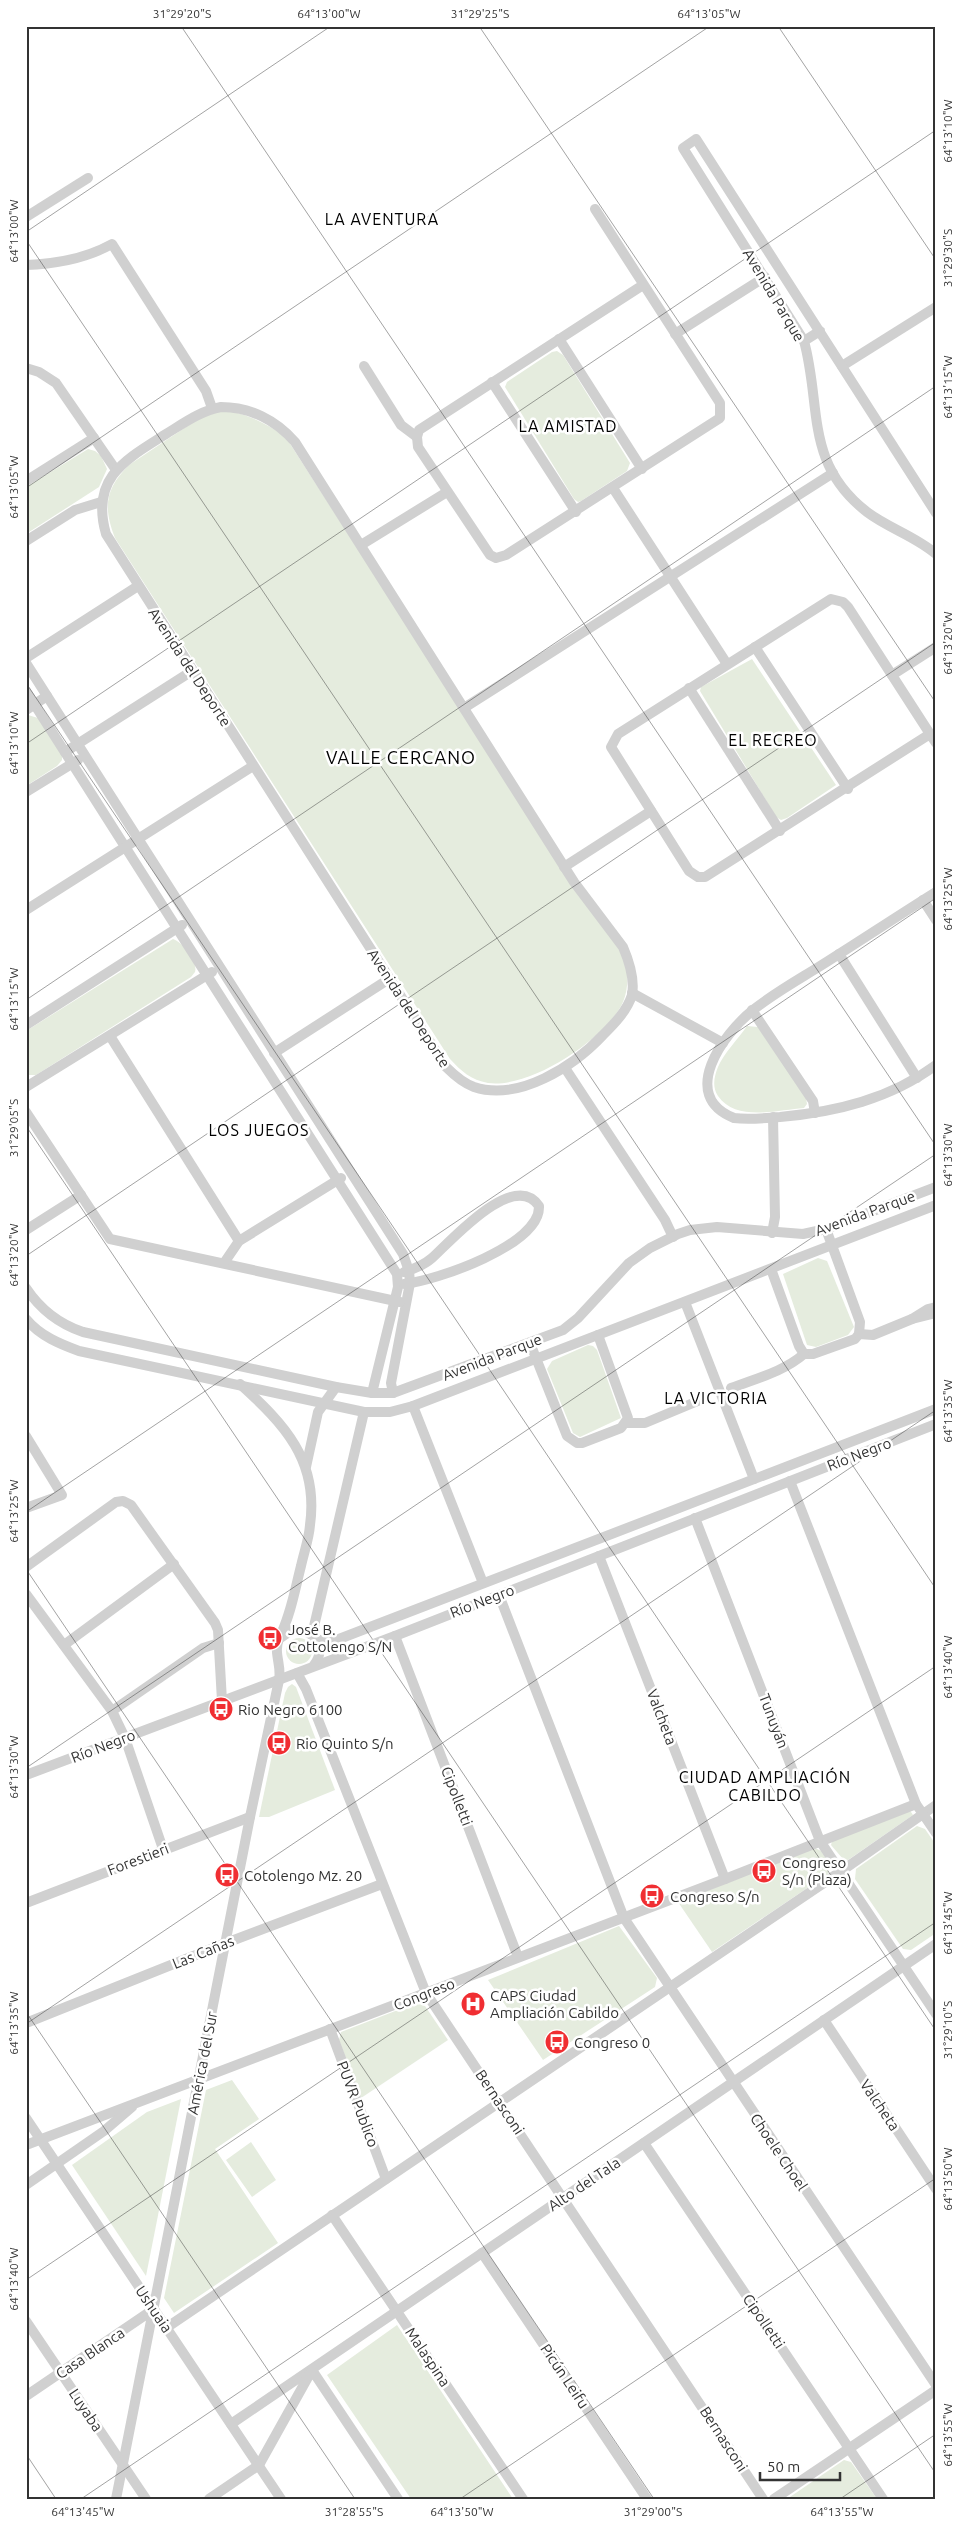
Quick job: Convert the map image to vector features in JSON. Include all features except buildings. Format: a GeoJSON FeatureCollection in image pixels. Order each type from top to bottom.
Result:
{"type":"FeatureCollection","features":[{"type":"Feature","properties":{"kind":"street","name":"Avenida Parque"},"geometry":{"type":"LineString","coordinates":[[936,513],[696,139],[683,148],[804,341],[811,372],[819,443],[833,473],[850,496],[866,511],[925,545],[936,554]]}},
{"type":"Feature","properties":{"kind":"street"},"geometry":{"type":"LineString","coordinates":[[26,216],[88,178]]}},
{"type":"Feature","properties":{"kind":"street"},"geometry":{"type":"LineString","coordinates":[[595,209],[720,403],[721,414],[716,423],[506,555],[496,558],[485,551],[418,447],[417,436],[424,427],[643,285]]}},
{"type":"Feature","properties":{"kind":"street"},"geometry":{"type":"LineString","coordinates":[[26,265],[48,264],[77,258],[112,244],[206,391],[212,408]]}},
{"type":"Feature","properties":{"kind":"street"},"geometry":{"type":"LineString","coordinates":[[675,334],[765,277]]}},
{"type":"Feature","properties":{"kind":"street"},"geometry":{"type":"LineString","coordinates":[[842,366],[936,307]]}},
{"type":"Feature","properties":{"kind":"street"},"geometry":{"type":"LineString","coordinates":[[804,341],[820,331]]}},
{"type":"Feature","properties":{"kind":"street"},"geometry":{"type":"LineString","coordinates":[[559,339],[642,469]]}},
{"type":"Feature","properties":{"kind":"street"},"geometry":{"type":"LineString","coordinates":[[364,366],[401,425],[417,436]]}},
{"type":"Feature","properties":{"kind":"street"},"geometry":{"type":"LineString","coordinates":[[26,368],[39,372],[56,383],[116,470]]}},
{"type":"Feature","properties":{"kind":"street"},"geometry":{"type":"LineString","coordinates":[[492,382],[576,512]]}},
{"type":"Feature","properties":{"kind":"street","name":"Avenida del Deporte"},"geometry":{"type":"LineString","coordinates":[[228,407],[248,410],[275,423],[285,431],[361,546],[564,867],[623,947],[631,969],[632,993],[629,1003],[598,1042],[565,1068],[531,1084],[499,1090],[474,1087],[464,1082],[440,1058],[106,534],[101,514],[102,502],[104,491],[116,470],[132,455],[196,415],[212,408],[228,407]]}},
{"type":"Feature","properties":{"kind":"street"},"geometry":{"type":"LineString","coordinates":[[26,481],[94,438]]}},
{"type":"Feature","properties":{"kind":"street"},"geometry":{"type":"LineString","coordinates":[[464,708],[833,473]]}},
{"type":"Feature","properties":{"kind":"street"},"geometry":{"type":"LineString","coordinates":[[613,488],[727,664]]}},
{"type":"Feature","properties":{"kind":"street"},"geometry":{"type":"LineString","coordinates":[[361,546],[447,492]]}},
{"type":"Feature","properties":{"kind":"street"},"geometry":{"type":"LineString","coordinates":[[26,541],[75,510],[102,502]]}},
{"type":"Feature","properties":{"kind":"street"},"geometry":{"type":"LineString","coordinates":[[26,658],[138,586]]}},
{"type":"Feature","properties":{"kind":"street"},"geometry":{"type":"LineString","coordinates":[[838,600],[848,607],[933,739],[711,874],[698,877],[689,871],[614,754],[611,747],[612,742],[618,734],[755,647],[827,601],[838,600]]}},
{"type":"Feature","properties":{"kind":"street"},"geometry":{"type":"LineString","coordinates":[[755,647],[848,789]]}},
{"type":"Feature","properties":{"kind":"street"},"geometry":{"type":"LineString","coordinates":[[892,675],[936,647]]}},
{"type":"Feature","properties":{"kind":"street"},"geometry":{"type":"LineString","coordinates":[[26,663],[403,1254],[409,1271],[410,1283],[391,1383],[393,1393]]}},
{"type":"Feature","properties":{"kind":"street"},"geometry":{"type":"LineString","coordinates":[[65,752],[192,671]]}},
{"type":"Feature","properties":{"kind":"street"},"geometry":{"type":"LineString","coordinates":[[689,688],[780,831]]}},
{"type":"Feature","properties":{"kind":"street"},"geometry":{"type":"LineString","coordinates":[[26,692],[30,707],[73,763],[398,1279],[410,1283],[470,1263],[506,1248],[535,1222],[538,1217],[539,1206],[531,1198],[519,1196],[496,1204],[476,1216],[432,1258],[398,1279],[372,1393]]}},
{"type":"Feature","properties":{"kind":"street"},"geometry":{"type":"LineString","coordinates":[[30,707],[48,696]]}},
{"type":"Feature","properties":{"kind":"street"},"geometry":{"type":"LineString","coordinates":[[26,792],[85,755]]}},
{"type":"Feature","properties":{"kind":"street"},"geometry":{"type":"LineString","coordinates":[[26,910],[253,766]]}},
{"type":"Feature","properties":{"kind":"street"},"geometry":{"type":"LineString","coordinates":[[564,867],[651,811]]}},
{"type":"Feature","properties":{"kind":"street"},"geometry":{"type":"LineString","coordinates":[[936,892],[752,1010],[723,1043],[715,1057],[706,1088],[713,1104],[725,1114],[734,1118],[815,1113],[865,1102],[917,1078],[936,1065]]}},
{"type":"Feature","properties":{"kind":"street"},"geometry":{"type":"LineString","coordinates":[[923,900],[936,920]]}},
{"type":"Feature","properties":{"kind":"street"},"geometry":{"type":"LineString","coordinates":[[26,1025],[190,920]]}},
{"type":"Feature","properties":{"kind":"street"},"geometry":{"type":"LineString","coordinates":[[839,954],[917,1078]]}},
{"type":"Feature","properties":{"kind":"street"},"geometry":{"type":"LineString","coordinates":[[26,1087],[219,967]]}},
{"type":"Feature","properties":{"kind":"street"},"geometry":{"type":"LineString","coordinates":[[274,1053],[389,979]]}},
{"type":"Feature","properties":{"kind":"street"},"geometry":{"type":"LineString","coordinates":[[632,993],[723,1043]]}},
{"type":"Feature","properties":{"kind":"street"},"geometry":{"type":"LineString","coordinates":[[752,1010],[813,1101],[815,1113]]}},
{"type":"Feature","properties":{"kind":"street"},"geometry":{"type":"LineString","coordinates":[[110,1036],[240,1241]]}},
{"type":"Feature","properties":{"kind":"street"},"geometry":{"type":"LineString","coordinates":[[565,1068],[665,1220],[673,1237]]}},
{"type":"Feature","properties":{"kind":"street"},"geometry":{"type":"LineString","coordinates":[[26,1112],[110,1239],[224,1262],[406,1304]]}},
{"type":"Feature","properties":{"kind":"street"},"geometry":{"type":"LineString","coordinates":[[772,1232],[775,1217],[773,1117]]}},
{"type":"Feature","properties":{"kind":"street"},"geometry":{"type":"LineString","coordinates":[[224,1262],[240,1241],[350,1173]]}},
{"type":"Feature","properties":{"kind":"street","name":"Avenida Parque"},"geometry":{"type":"LineString","coordinates":[[26,1288],[39,1306],[70,1328],[336,1387],[372,1393],[393,1393],[530,1343],[570,1326],[629,1263],[650,1248],[690,1230],[717,1226],[803,1234],[826,1229],[936,1187]]}},
{"type":"Feature","properties":{"kind":"street"},"geometry":{"type":"LineString","coordinates":[[26,1230],[81,1195]]}},
{"type":"Feature","properties":{"kind":"street","name":"Avenida Parque"},"geometry":{"type":"LineString","coordinates":[[26,1319],[52,1340],[79,1351],[364,1412],[390,1412],[413,1406],[538,1359],[936,1205]]}},
{"type":"Feature","properties":{"kind":"street"},"geometry":{"type":"LineString","coordinates":[[731,1388],[744,1384],[759,1374],[769,1373],[791,1365],[804,1354],[821,1351],[855,1339],[859,1334],[860,1322],[826,1229]]}},
{"type":"Feature","properties":{"kind":"street"},"geometry":{"type":"LineString","coordinates":[[771,1269],[799,1346],[804,1354]]}},
{"type":"Feature","properties":{"kind":"street"},"geometry":{"type":"LineString","coordinates":[[685,1302],[754,1479]]}},
{"type":"Feature","properties":{"kind":"street"},"geometry":{"type":"LineString","coordinates":[[912,1319],[928,1309],[936,1307]]}},
{"type":"Feature","properties":{"kind":"street"},"geometry":{"type":"LineString","coordinates":[[859,1334],[873,1335],[912,1319],[936,1313]]}},
{"type":"Feature","properties":{"kind":"street"},"geometry":{"type":"LineString","coordinates":[[598,1335],[627,1411],[627,1423]]}},
{"type":"Feature","properties":{"kind":"street"},"geometry":{"type":"LineString","coordinates":[[530,1343],[538,1359],[567,1436],[572,1440],[582,1443],[620,1428],[627,1423],[646,1423],[705,1398]]}},
{"type":"Feature","properties":{"kind":"street"},"geometry":{"type":"LineString","coordinates":[[213,1379],[217,1361]]}},
{"type":"Feature","properties":{"kind":"street"},"geometry":{"type":"LineString","coordinates":[[239,1384],[286,1429],[301,1456],[311,1497],[310,1526],[288,1616],[279,1639],[276,1654],[280,1662],[288,1670],[297,1673]]}},
{"type":"Feature","properties":{"kind":"street"},"geometry":{"type":"LineString","coordinates":[[306,1475],[314,1428],[323,1403],[336,1387]]}},
{"type":"Feature","properties":{"kind":"street"},"geometry":{"type":"LineString","coordinates":[[413,1406],[483,1583]]}},
{"type":"Feature","properties":{"kind":"street","name":"Río Negro"},"geometry":{"type":"LineString","coordinates":[[315,1637],[329,1643],[936,1410]]}},
{"type":"Feature","properties":{"kind":"street"},"geometry":{"type":"LineString","coordinates":[[314,1666],[319,1659],[320,1649],[315,1637],[364,1412]]}},
{"type":"Feature","properties":{"kind":"street","name":"Río Negro"},"geometry":{"type":"LineString","coordinates":[[26,1775],[395,1636],[936,1424]]}},
{"type":"Feature","properties":{"kind":"street"},"geometry":{"type":"LineString","coordinates":[[26,1436],[62,1495],[26,1508]]}},
{"type":"Feature","properties":{"kind":"street"},"geometry":{"type":"LineString","coordinates":[[790,1480],[916,1804],[936,1833]]}},
{"type":"Feature","properties":{"kind":"street"},"geometry":{"type":"LineString","coordinates":[[26,1568],[116,1502],[123,1501],[131,1505],[215,1623],[218,1630],[222,1701]]}},
{"type":"Feature","properties":{"kind":"street","name":"Tunuyán"},"geometry":{"type":"LineString","coordinates":[[695,1518],[820,1841],[936,2014]]}},
{"type":"Feature","properties":{"kind":"street","name":"Valcheta"},"geometry":{"type":"LineString","coordinates":[[599,1556],[725,1879]]}},
{"type":"Feature","properties":{"kind":"street"},"geometry":{"type":"LineString","coordinates":[[64,1645],[174,1564]]}},
{"type":"Feature","properties":{"kind":"street"},"geometry":{"type":"LineString","coordinates":[[26,1594],[112,1711],[125,1738],[163,1849]]}},
{"type":"Feature","properties":{"kind":"street","name":"Choele Choel"},"geometry":{"type":"LineString","coordinates":[[499,1595],[624,1918],[732,2083],[936,2385]]}},
{"type":"Feature","properties":{"kind":"street"},"geometry":{"type":"LineString","coordinates":[[279,1639],[292,1630],[303,1630],[315,1637]]}},
{"type":"Feature","properties":{"kind":"street","name":"Cipolletti"},"geometry":{"type":"LineString","coordinates":[[395,1636],[518,1957]]}},
{"type":"Feature","properties":{"kind":"street"},"geometry":{"type":"LineString","coordinates":[[112,1711],[203,1648],[219,1643]]}},
{"type":"Feature","properties":{"kind":"street","name":"América del Sur"},"geometry":{"type":"LineString","coordinates":[[116,2499],[250,1817],[279,1680],[280,1662]]}},
{"type":"Feature","properties":{"kind":"street","name":"Bernasconi"},"geometry":{"type":"LineString","coordinates":[[297,1673],[306,1689],[426,1993],[565,2197],[763,2499]]}},
{"type":"Feature","properties":{"kind":"street","name":"Congreso"},"geometry":{"type":"LineString","coordinates":[[26,2145],[624,1918],[916,1804]]}},
{"type":"Feature","properties":{"kind":"street"},"geometry":{"type":"LineString","coordinates":[[166,2328],[670,1988],[936,1805]]}},
{"type":"Feature","properties":{"kind":"street","name":"Forestieri"},"geometry":{"type":"LineString","coordinates":[[26,1903],[250,1817]]}},
{"type":"Feature","properties":{"kind":"street","name":"Las Cañas"},"geometry":{"type":"LineString","coordinates":[[26,2023],[226,1943],[382,1884]]}},
{"type":"Feature","properties":{"kind":"street","name":"Alto del Tala"},"geometry":{"type":"LineString","coordinates":[[231,2424],[936,1944]]}},
{"type":"Feature","properties":{"kind":"street","name":"Valcheta"},"geometry":{"type":"LineString","coordinates":[[824,2020],[936,2189]]}},
{"type":"Feature","properties":{"kind":"street","name":"PUVR Publico"},"geometry":{"type":"LineString","coordinates":[[330,2030],[386,2179]]}},
{"type":"Feature","properties":{"kind":"street"},"geometry":{"type":"LineString","coordinates":[[26,2185],[117,2122],[137,2103]]}},
{"type":"Feature","properties":{"kind":"street","name":"Ushuaia"},"geometry":{"type":"LineString","coordinates":[[26,2118],[281,2499]]}},
{"type":"Feature","properties":{"kind":"street","name":"Cipolletti"},"geometry":{"type":"LineString","coordinates":[[644,2143],[883,2499]]}},
{"type":"Feature","properties":{"kind":"street","name":"Malaspina"},"geometry":{"type":"LineString","coordinates":[[332,2216],[523,2499]]}},
{"type":"Feature","properties":{"kind":"street","name":"Picún Leifu"},"geometry":{"type":"LineString","coordinates":[[482,2254],[647,2499]]}},
{"type":"Feature","properties":{"kind":"street","name":"Casa Blanca"},"geometry":{"type":"LineString","coordinates":[[26,2396],[154,2309]]}},
{"type":"Feature","properties":{"kind":"street","name":"Luyaba"},"geometry":{"type":"LineString","coordinates":[[26,2321],[146,2499]]}},
{"type":"Feature","properties":{"kind":"street"},"geometry":{"type":"LineString","coordinates":[[209,2499],[259,2465],[312,2370],[398,2499]]}},
{"type":"Feature","properties":{"kind":"street"},"geometry":{"type":"LineString","coordinates":[[774,2499],[936,2390]]}},
{"type":"Feature","properties":{"kind":"shaded area"},"geometry":{"type":"Polygon","coordinates":[[[557,351],[563,355],[630,463],[627,471],[578,502],[574,499],[505,387],[507,382],[552,352],[557,351]]]}},
{"type":"Feature","properties":{"kind":"shaded area"},"geometry":{"type":"Polygon","coordinates":[[[222,410],[239,413],[255,419],[285,436],[586,903],[611,935],[621,953],[627,972],[627,987],[623,1002],[614,1016],[601,1031],[584,1045],[565,1059],[545,1070],[505,1083],[488,1083],[476,1080],[450,1059],[115,538],[108,508],[111,490],[121,474],[129,465],[207,413],[222,410]]]}},
{"type":"Feature","properties":{"kind":"shaded area"},"geometry":{"type":"Polygon","coordinates":[[[88,449],[95,451],[101,456],[107,469],[99,487],[26,534],[26,487],[88,449]]]}},
{"type":"Feature","properties":{"kind":"shaded area"},"geometry":{"type":"Polygon","coordinates":[[[752,659],[836,785],[787,818],[781,820],[776,817],[700,691],[701,687],[752,659]]]}},
{"type":"Feature","properties":{"kind":"shaded area"},"geometry":{"type":"Polygon","coordinates":[[[26,716],[38,718],[62,755],[62,760],[57,766],[26,786],[26,716]]]}},
{"type":"Feature","properties":{"kind":"shaded area"},"geometry":{"type":"Polygon","coordinates":[[[173,939],[181,944],[192,958],[195,972],[191,977],[36,1075],[29,1075],[26,1071],[26,1031],[173,939]]]}},
{"type":"Feature","properties":{"kind":"shaded area"},"geometry":{"type":"Polygon","coordinates":[[[747,1026],[758,1027],[806,1098],[807,1104],[804,1108],[758,1113],[746,1112],[726,1104],[718,1096],[714,1082],[715,1074],[727,1051],[747,1026]]]}},
{"type":"Feature","properties":{"kind":"shaded area"},"geometry":{"type":"Polygon","coordinates":[[[818,1258],[827,1261],[854,1327],[848,1335],[816,1347],[807,1345],[783,1274],[818,1258]]]}},
{"type":"Feature","properties":{"kind":"shaded area"},"geometry":{"type":"Polygon","coordinates":[[[588,1345],[593,1346],[597,1350],[621,1418],[580,1437],[573,1433],[547,1369],[552,1361],[588,1345]]]}},
{"type":"Feature","properties":{"kind":"shaded area"},"geometry":{"type":"Polygon","coordinates":[[[299,1638],[308,1642],[312,1651],[308,1660],[299,1664],[290,1660],[286,1651],[290,1642],[299,1638]]]}},
{"type":"Feature","properties":{"kind":"shaded area"},"geometry":{"type":"Polygon","coordinates":[[[292,1684],[296,1687],[335,1790],[269,1817],[259,1817],[285,1693],[292,1684]]]}},
{"type":"Feature","properties":{"kind":"shaded area"},"geometry":{"type":"Polygon","coordinates":[[[909,1809],[913,1815],[848,1860],[843,1859],[831,1845],[833,1838],[909,1809]]]}},
{"type":"Feature","properties":{"kind":"shaded area"},"geometry":{"type":"Polygon","coordinates":[[[917,1826],[925,1829],[936,1845],[936,1933],[911,1950],[903,1949],[855,1879],[856,1869],[917,1826]]]}},
{"type":"Feature","properties":{"kind":"shaded area"},"geometry":{"type":"Polygon","coordinates":[[[815,1848],[821,1851],[830,1864],[828,1874],[712,1952],[678,1902],[815,1848]]]}},
{"type":"Feature","properties":{"kind":"shaded area"},"geometry":{"type":"Polygon","coordinates":[[[619,1926],[657,1978],[655,1987],[543,2060],[488,1980],[619,1926]]]}},
{"type":"Feature","properties":{"kind":"shaded area"},"geometry":{"type":"Polygon","coordinates":[[[416,2003],[425,2006],[448,2040],[361,2098],[339,2040],[341,2032],[416,2003]]]}},
{"type":"Feature","properties":{"kind":"shaded area"},"geometry":{"type":"Polygon","coordinates":[[[232,2080],[259,2119],[215,2149],[278,2243],[174,2313],[164,2298],[206,2090],[232,2080]]]}},
{"type":"Feature","properties":{"kind":"shaded area"},"geometry":{"type":"Polygon","coordinates":[[[181,2099],[146,2276],[72,2165],[147,2112],[181,2099]]]}},
{"type":"Feature","properties":{"kind":"shaded area"},"geometry":{"type":"Polygon","coordinates":[[[251,2142],[276,2180],[252,2197],[226,2160],[251,2142]]]}},
{"type":"Feature","properties":{"kind":"shaded area"},"geometry":{"type":"Polygon","coordinates":[[[397,2325],[513,2499],[411,2499],[327,2375],[397,2325]]]}},
{"type":"Feature","properties":{"kind":"shaded area"},"geometry":{"type":"Polygon","coordinates":[[[844,2460],[851,2462],[877,2499],[787,2499],[844,2460]]]}},
{"type":"Feature","properties":{"kind":"place","name":"José B. Cottolengo S/N"},"geometry":{"type":"Point","coordinates":[270,1638]}},
{"type":"Feature","properties":{"kind":"place","name":"Rio Negro 6100"},"geometry":{"type":"Point","coordinates":[221,1709]}},
{"type":"Feature","properties":{"kind":"place","name":"Rio Quinto S/n"},"geometry":{"type":"Point","coordinates":[279,1743]}},
{"type":"Feature","properties":{"kind":"place","name":"Congreso S/n (Plaza)"},"geometry":{"type":"Point","coordinates":[764,1871]}},
{"type":"Feature","properties":{"kind":"place","name":"Cotolengo Mz. 20"},"geometry":{"type":"Point","coordinates":[227,1875]}},
{"type":"Feature","properties":{"kind":"place","name":"Congreso S/n"},"geometry":{"type":"Point","coordinates":[652,1896]}},
{"type":"Feature","properties":{"kind":"place","name":"CAPS Ciudad Ampliación Cabildo"},"geometry":{"type":"Point","coordinates":[473,2004]}},
{"type":"Feature","properties":{"kind":"place","name":"Congreso 0"},"geometry":{"type":"Point","coordinates":[557,2042]}},
{"type":"Feature","properties":{"kind":"district","name":"LA AVENTURA"},"geometry":{"type":"Point","coordinates":[382,219]}},
{"type":"Feature","properties":{"kind":"district","name":"LA AMISTAD"},"geometry":{"type":"Point","coordinates":[568,426]}},
{"type":"Feature","properties":{"kind":"district","name":"EL RECREO"},"geometry":{"type":"Point","coordinates":[773,740]}},
{"type":"Feature","properties":{"kind":"district","name":"VALLE CERCANO"},"geometry":{"type":"Point","coordinates":[401,757]}},
{"type":"Feature","properties":{"kind":"district","name":"LOS JUEGOS"},"geometry":{"type":"Point","coordinates":[259,1130]}},
{"type":"Feature","properties":{"kind":"district","name":"LA VICTORIA"},"geometry":{"type":"Point","coordinates":[716,1398]}},
{"type":"Feature","properties":{"kind":"district","name":"CIUDAD AMPLIACIÓN CABILDO"},"geometry":{"type":"Point","coordinates":[765,1786]}}]}
